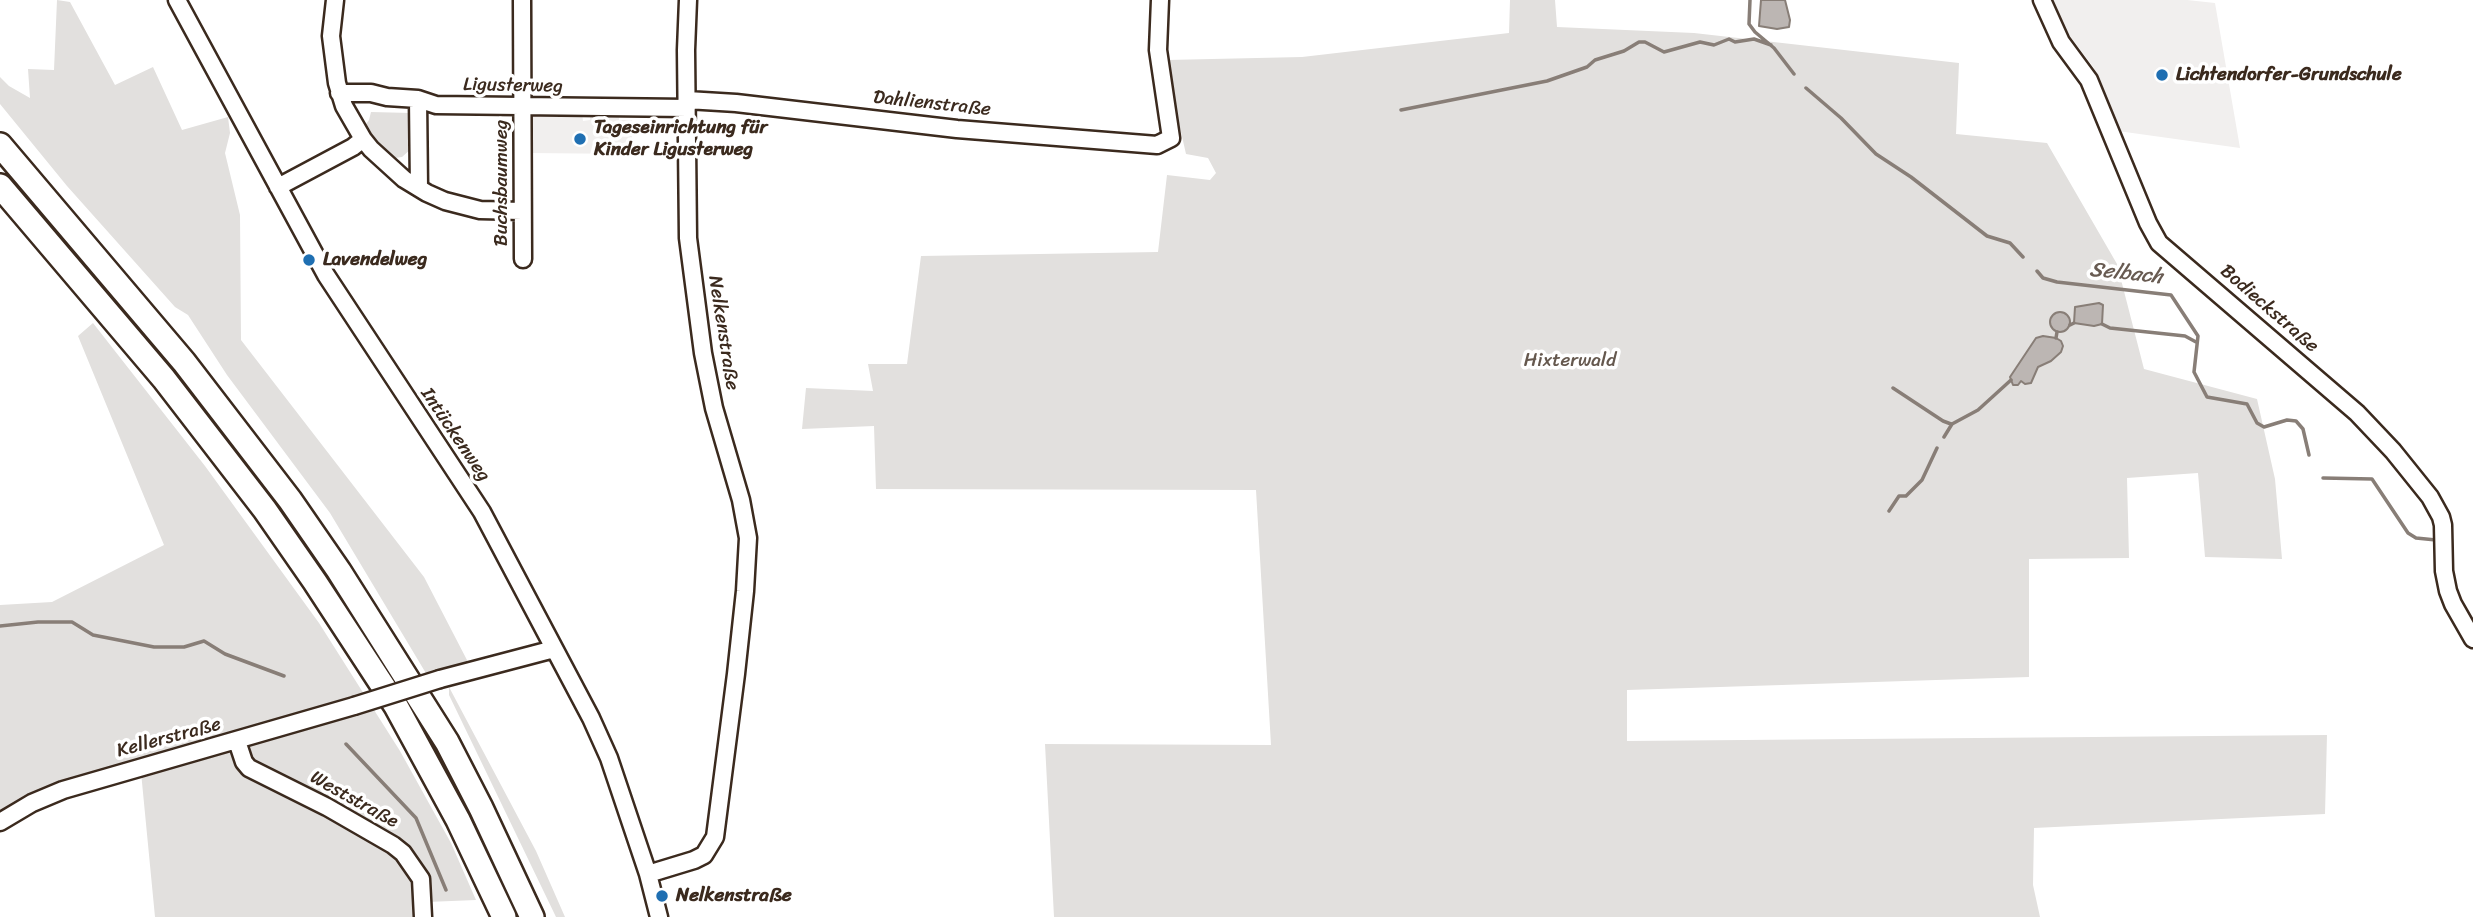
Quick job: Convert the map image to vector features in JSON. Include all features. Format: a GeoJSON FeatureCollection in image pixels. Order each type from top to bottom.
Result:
{"type":"FeatureCollection","features":[{"type":"Feature","properties":{"kind":"highway"},"geometry":{"type":"LineString","coordinates":[[0,145],[184,362],[290,500],[339,571],[447,742],[488,820],[532,917]]}},
{"type":"Feature","properties":{"kind":"highway"},"geometry":{"type":"LineString","coordinates":[[0,186],[164,379],[265,510],[308,572],[396,706],[458,820],[503,917]]}},
{"type":"Feature","properties":{"kind":"street","name":"Intückenweg"},"geometry":{"type":"LineString","coordinates":[[177,0],[343,303],[482,512],[609,758],[648,874],[658,914]]}},
{"type":"Feature","properties":{"kind":"street"},"geometry":{"type":"LineString","coordinates":[[335,0],[331,18],[331,45],[339,93],[363,139],[385,163],[419,188],[445,201],[471,209],[522,211]]}},
{"type":"Feature","properties":{"kind":"street","name":"Buchsbaumweg"},"geometry":{"type":"LineString","coordinates":[[522,0],[523,259]]}},
{"type":"Feature","properties":{"kind":"street","name":"Nelkenstraße"},"geometry":{"type":"LineString","coordinates":[[648,874],[704,855],[715,837],[737,669],[748,538],[741,500],[714,408],[703,353],[688,238],[688,0]]}},
{"type":"Feature","properties":{"kind":"street","name":"Dahlienstraße"},"geometry":{"type":"LineString","coordinates":[[687,104],[736,103],[957,129],[1157,145],[1171,138],[1158,50],[1160,0]]}},
{"type":"Feature","properties":{"kind":"street","name":"Bodieckstraße"},"geometry":{"type":"LineString","coordinates":[[2042,0],[2061,42],[2089,80],[2148,223],[2160,243],[2357,413],[2393,451],[2430,497],[2443,525],[2444,571],[2448,591],[2473,639]]}},
{"type":"Feature","properties":{"kind":"street","name":"Ligusterweg"},"geometry":{"type":"LineString","coordinates":[[339,93],[363,92],[418,99],[436,105],[522,107],[687,104]]}},
{"type":"Feature","properties":{"kind":"street"},"geometry":{"type":"LineString","coordinates":[[418,99],[419,188]]}},
{"type":"Feature","properties":{"kind":"street"},"geometry":{"type":"LineString","coordinates":[[278,187],[363,139]]}},
{"type":"Feature","properties":{"kind":"street","name":"Kellerstraße"},"geometry":{"type":"LineString","coordinates":[[0,822],[32,803],[63,790],[237,741],[440,679],[554,649]]}},
{"type":"Feature","properties":{"kind":"street","name":"Weststraße"},"geometry":{"type":"LineString","coordinates":[[237,741],[244,762],[249,768],[327,807],[403,853],[421,879],[423,917]]}},
{"type":"Feature","properties":{"kind":"shaded area"},"geometry":{"type":"Polygon","coordinates":[[[1761,0],[1785,0],[1789,27],[1777,29],[1759,26],[1761,0]]]}},
{"type":"Feature","properties":{"kind":"shaded area","name":"Lichtendorfer-Grundschule"},"geometry":{"type":"Polygon","coordinates":[[[2051,0],[2187,0],[2215,3],[2240,148],[2118,131],[2094,68],[2064,28],[2051,0]]]}},
{"type":"Feature","properties":{"kind":"shaded area","name":"Tageseinrichtung für Kinder Ligusterweg"},"geometry":{"type":"Polygon","coordinates":[[[582,113],[583,121],[590,120],[590,114],[600,114],[600,123],[609,123],[609,114],[619,114],[619,120],[632,120],[632,154],[528,153],[532,116],[582,113]]]}},
{"type":"Feature","properties":{"kind":"shaded area"},"geometry":{"type":"Polygon","coordinates":[[[2099,303],[2103,305],[2102,324],[2094,326],[2074,323],[2075,307],[2099,303]]]}},
{"type":"Feature","properties":{"kind":"shaded area"},"geometry":{"type":"Polygon","coordinates":[[[2060,312],[2067,315],[2070,322],[2067,329],[2060,332],[2053,329],[2050,322],[2053,315],[2060,312]]]}},
{"type":"Feature","properties":{"kind":"shaded area"},"geometry":{"type":"Polygon","coordinates":[[[2043,336],[2061,341],[2061,352],[2038,367],[2031,383],[2025,384],[2021,381],[2018,385],[2013,385],[2010,377],[2036,338],[2043,336]]]}},
{"type":"Feature","properties":{"kind":"green space"},"geometry":{"type":"Polygon","coordinates":[[[57,0],[70,2],[115,85],[153,67],[182,130],[228,117],[230,133],[225,153],[240,215],[241,340],[424,577],[468,662],[427,675],[330,513],[227,375],[188,315],[175,307],[67,186],[0,104],[0,77],[9,86],[30,98],[28,69],[54,70],[57,0]]]}},
{"type":"Feature","properties":{"kind":"green space","name":"Hixterwald"},"geometry":{"type":"Polygon","coordinates":[[[1510,0],[1555,0],[1557,27],[1694,33],[1959,63],[1956,134],[2047,143],[2117,264],[2144,369],[2257,399],[2275,479],[2282,559],[2205,557],[2198,473],[2127,478],[2129,558],[2029,559],[2029,677],[1627,690],[1627,741],[2327,735],[2325,814],[2034,828],[2033,885],[2040,917],[1054,917],[1045,744],[1271,745],[1256,490],[876,489],[874,426],[802,429],[806,388],[873,391],[868,364],[907,364],[921,256],[1158,252],[1167,175],[1210,180],[1216,173],[1208,158],[1186,154],[1167,60],[1302,57],[1509,33],[1510,0]]]}},
{"type":"Feature","properties":{"kind":"green space"},"geometry":{"type":"Polygon","coordinates":[[[371,112],[411,113],[412,148],[402,157],[388,159],[363,128],[371,112]]]}},
{"type":"Feature","properties":{"kind":"green space"},"geometry":{"type":"Polygon","coordinates":[[[93,323],[205,466],[319,623],[400,751],[451,843],[476,900],[427,902],[413,858],[251,767],[238,737],[0,815],[0,605],[52,602],[164,545],[78,336],[93,323]]]}},
{"type":"Feature","properties":{"kind":"green space"},"geometry":{"type":"Polygon","coordinates":[[[449,687],[536,851],[565,917],[556,917],[449,695],[449,687]]]}},
{"type":"Feature","properties":{"kind":"green space"},"geometry":{"type":"Polygon","coordinates":[[[236,744],[243,768],[391,848],[416,880],[419,917],[155,917],[141,772],[236,744]]]}},
{"type":"Feature","properties":{"kind":"waterway","name":"Selbach"},"geometry":{"type":"LineString","coordinates":[[1750,0],[1749,24],[1774,48],[1794,74]]}},
{"type":"Feature","properties":{"kind":"waterway"},"geometry":{"type":"LineString","coordinates":[[1401,110],[1547,81],[1587,67],[1595,60],[1624,51],[1639,42],[1645,42],[1664,52],[1700,42],[1714,45],[1729,39],[1735,42],[1754,39],[1771,45]]}},
{"type":"Feature","properties":{"kind":"waterway","name":"Selbach"},"geometry":{"type":"LineString","coordinates":[[1806,88],[1841,118],[1876,154],[1911,177],[1987,236],[2010,243],[2023,257]]}},
{"type":"Feature","properties":{"kind":"waterway","name":"Selbach"},"geometry":{"type":"LineString","coordinates":[[2037,271],[2043,278],[2057,282],[2171,295],[2198,336],[2194,372],[2207,397],[2247,404],[2257,423],[2264,427],[2287,420],[2296,421],[2303,429],[2309,455]]}},
{"type":"Feature","properties":{"kind":"waterway"},"geometry":{"type":"LineString","coordinates":[[2070,325],[2074,323]]}},
{"type":"Feature","properties":{"kind":"waterway"},"geometry":{"type":"LineString","coordinates":[[2102,324],[2110,328],[2185,336],[2196,342]]}},
{"type":"Feature","properties":{"kind":"waterway"},"geometry":{"type":"LineString","coordinates":[[2056,338],[2057,332]]}},
{"type":"Feature","properties":{"kind":"waterway"},"geometry":{"type":"LineString","coordinates":[[1944,437],[1952,424],[1978,410],[2011,380]]}},
{"type":"Feature","properties":{"kind":"waterway"},"geometry":{"type":"LineString","coordinates":[[1893,388],[1951,424]]}},
{"type":"Feature","properties":{"kind":"waterway"},"geometry":{"type":"LineString","coordinates":[[1889,511],[1899,496],[1906,496],[1922,480],[1937,448]]}},
{"type":"Feature","properties":{"kind":"waterway","name":"Selbach"},"geometry":{"type":"LineString","coordinates":[[2323,478],[2372,479],[2408,533],[2416,538],[2436,540]]}},
{"type":"Feature","properties":{"kind":"waterway"},"geometry":{"type":"LineString","coordinates":[[0,626],[72,622],[93,635],[154,647],[184,647],[204,641],[225,654],[284,676]]}},
{"type":"Feature","properties":{"kind":"waterway"},"geometry":{"type":"LineString","coordinates":[[346,744],[416,818],[446,890]]}},
{"type":"Feature","properties":{"kind":"place","name":"Lichtendorfer-Grundschule"},"geometry":{"type":"Point","coordinates":[2162,75]}},
{"type":"Feature","properties":{"kind":"place","name":"Tageseinrichtung für Kinder Ligusterweg"},"geometry":{"type":"Point","coordinates":[580,139]}},
{"type":"Feature","properties":{"kind":"place","name":"Lavendelweg"},"geometry":{"type":"Point","coordinates":[309,260]}},
{"type":"Feature","properties":{"kind":"place","name":"Nelkenstraße"},"geometry":{"type":"Point","coordinates":[662,896]}}]}
